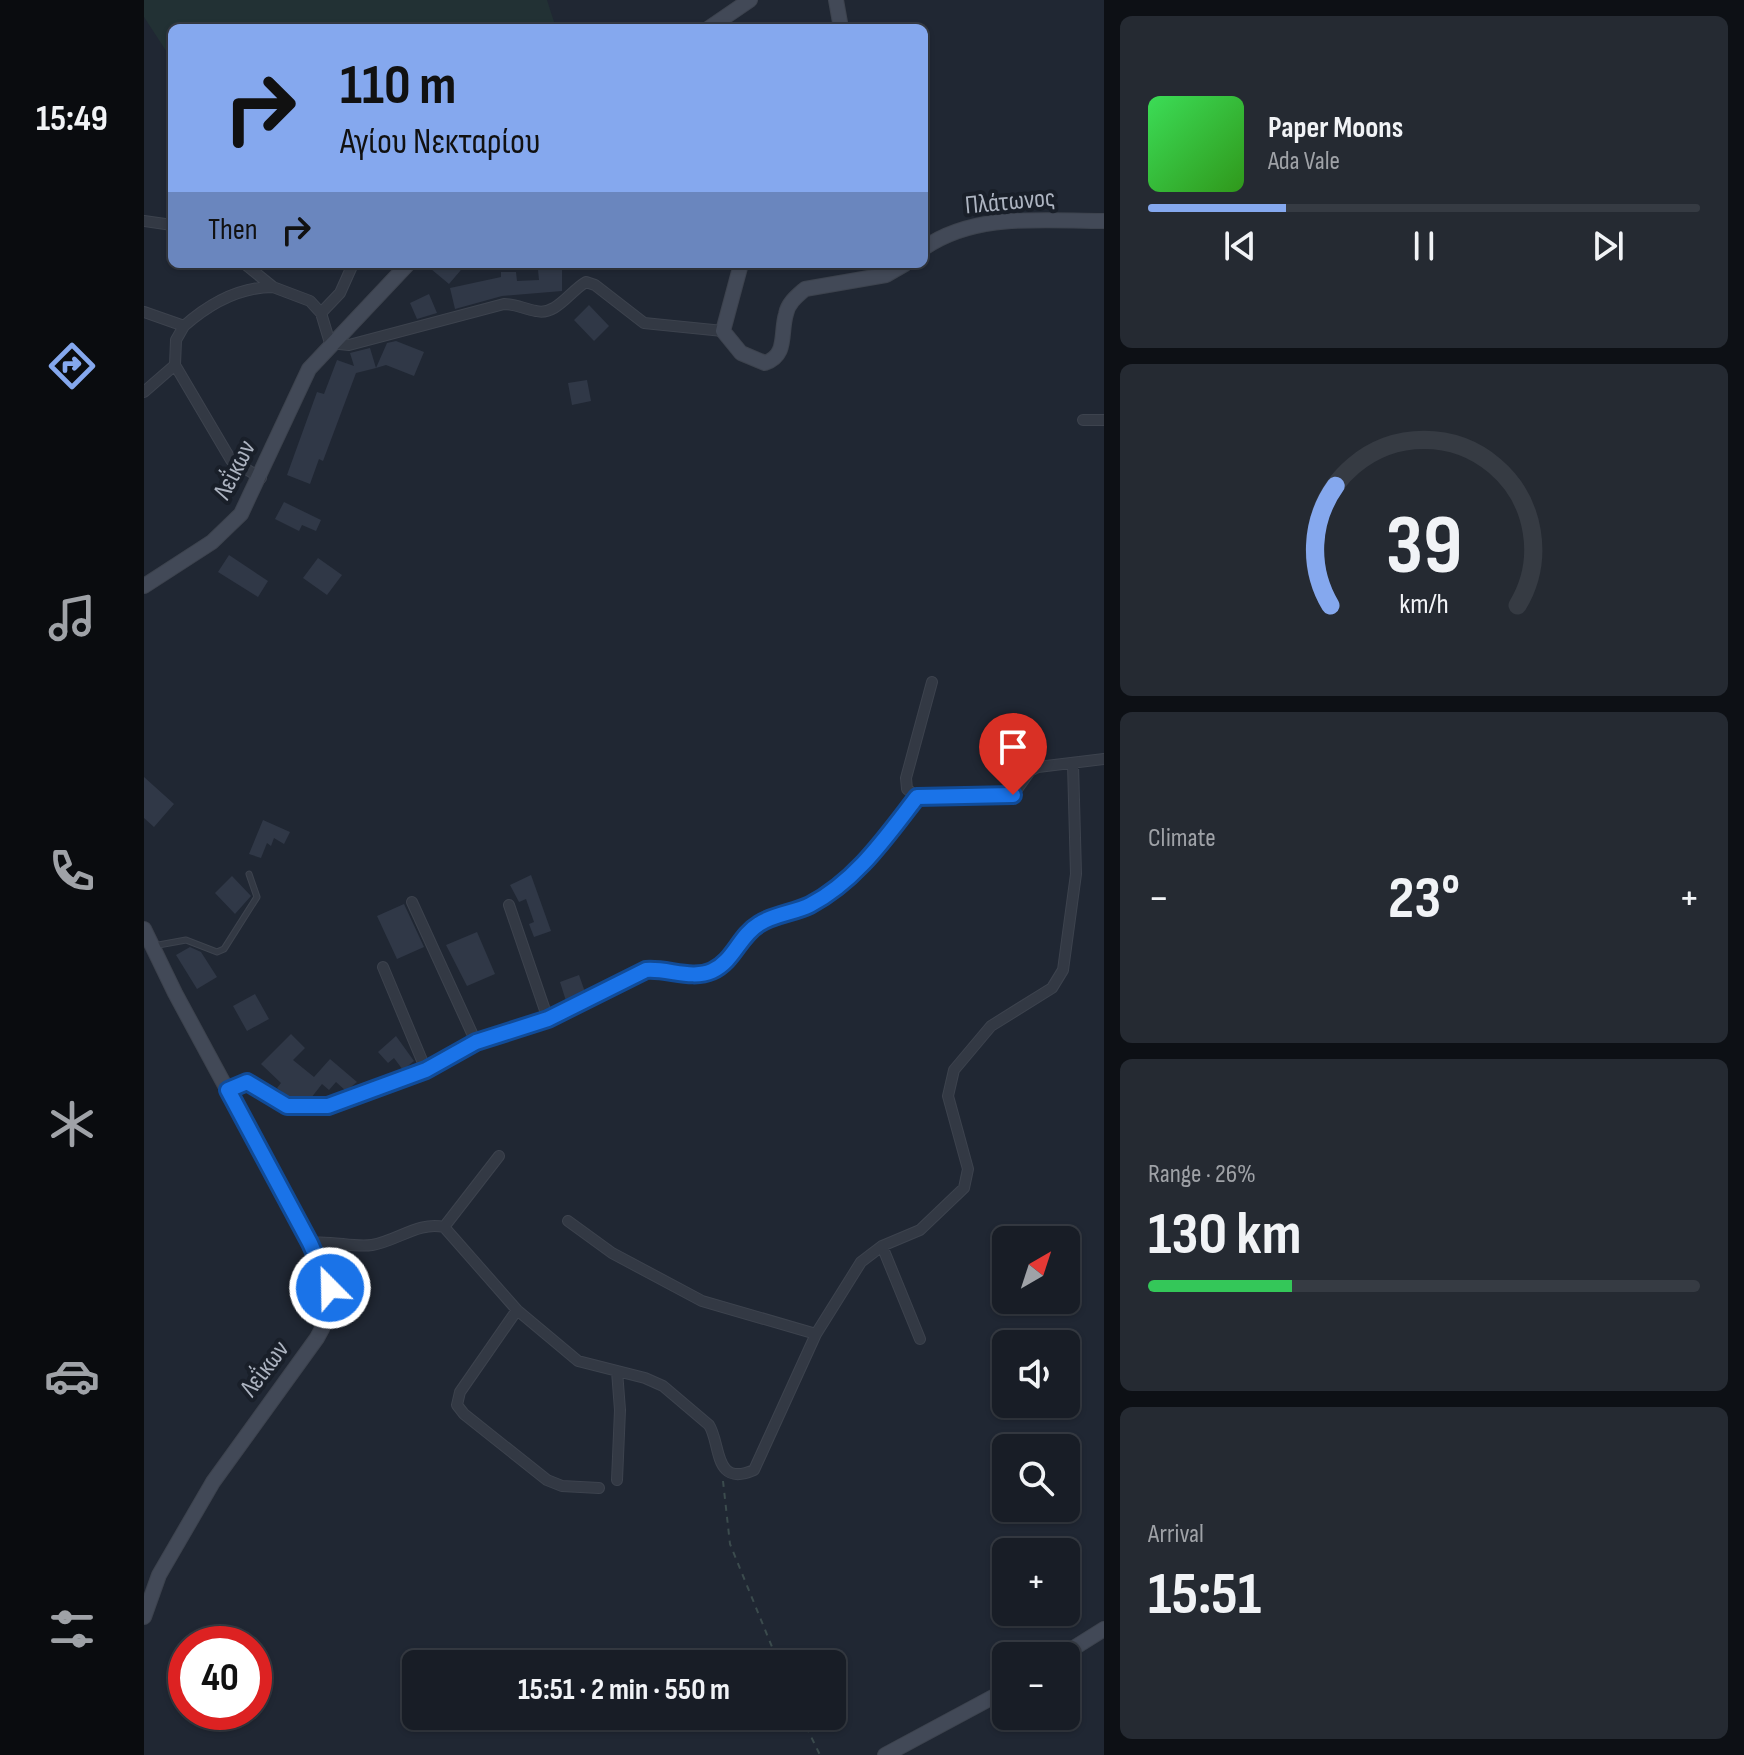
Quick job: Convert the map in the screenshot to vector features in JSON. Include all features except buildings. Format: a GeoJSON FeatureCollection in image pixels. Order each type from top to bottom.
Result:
{"type":"FeatureCollection","features":[{"type":"Feature","properties":{"kind":"street"},"geometry":{"type":"LineString","coordinates":[[715,24],[750,0]]}},
{"type":"Feature","properties":{"kind":"street"},"geometry":{"type":"LineString","coordinates":[[836,0],[840,24]]}},
{"type":"Feature","properties":{"kind":"street"},"geometry":{"type":"LineString","coordinates":[[144,221],[168,224]]}},
{"type":"Feature","properties":{"kind":"street","name":"Πλάτωνος"},"geometry":{"type":"LineString","coordinates":[[928,245],[940,237],[980,224],[1104,221]]}},
{"type":"Feature","properties":{"kind":"street"},"geometry":{"type":"LineString","coordinates":[[250,268],[273,287],[310,301],[321,313],[330,343],[349,345],[504,304],[549,311],[586,282],[595,285],[644,323],[723,331],[741,353],[765,363],[774,360],[781,352],[786,313],[792,300],[805,289],[886,275],[898,268]]}},
{"type":"Feature","properties":{"kind":"street"},"geometry":{"type":"LineString","coordinates":[[321,313],[340,293],[351,268]]}},
{"type":"Feature","properties":{"kind":"street","name":"Λεΐκων"},"geometry":{"type":"LineString","coordinates":[[144,586],[228,529],[247,506],[301,382],[330,343],[404,268]]}},
{"type":"Feature","properties":{"kind":"street"},"geometry":{"type":"LineString","coordinates":[[723,331],[740,268]]}},
{"type":"Feature","properties":{"kind":"street"},"geometry":{"type":"LineString","coordinates":[[261,478],[231,460],[175,365],[176,340],[184,326],[195,316],[249,287],[273,287]]}},
{"type":"Feature","properties":{"kind":"street"},"geometry":{"type":"LineString","coordinates":[[144,312],[184,326]]}},
{"type":"Feature","properties":{"kind":"street"},"geometry":{"type":"LineString","coordinates":[[144,392],[175,365]]}},
{"type":"Feature","properties":{"kind":"street"},"geometry":{"type":"LineString","coordinates":[[1083,420],[1104,420]]}},
{"type":"Feature","properties":{"kind":"street"},"geometry":{"type":"LineString","coordinates":[[932,682],[906,778],[907,789],[917,797],[1013,795],[1030,771],[1104,759]]}},
{"type":"Feature","properties":{"kind":"street"},"geometry":{"type":"LineString","coordinates":[[310,1243],[332,1240],[373,1245],[426,1226],[444,1227],[517,1310],[578,1361],[663,1386],[709,1425],[714,1432],[716,1457],[724,1468],[747,1473],[760,1462],[768,1434],[816,1334],[861,1262],[882,1246],[920,1230],[964,1188],[968,1169],[948,1096],[954,1070],[991,1026],[1052,988],[1063,970],[1076,874],[1073,764]]}},
{"type":"Feature","properties":{"kind":"street"},"geometry":{"type":"LineString","coordinates":[[228,1090],[247,1082],[287,1106],[320,1108],[426,1070],[476,1042],[548,1019],[646,970],[663,969],[695,975],[711,972],[736,953],[758,924],[807,907],[845,882],[876,850],[917,797]]}},
{"type":"Feature","properties":{"kind":"street"},"geometry":{"type":"LineString","coordinates":[[412,902],[476,1042]]}},
{"type":"Feature","properties":{"kind":"street"},"geometry":{"type":"LineString","coordinates":[[509,905],[548,1019]]}},
{"type":"Feature","properties":{"kind":"street","name":"Λεΐκων"},"geometry":{"type":"LineString","coordinates":[[144,930],[310,1243],[331,1293],[326,1323],[213,1482],[159,1575],[144,1612]]}},
{"type":"Feature","properties":{"kind":"street"},"geometry":{"type":"LineString","coordinates":[[383,967],[426,1070]]}},
{"type":"Feature","properties":{"kind":"street"},"geometry":{"type":"LineString","coordinates":[[444,1227],[499,1156]]}},
{"type":"Feature","properties":{"kind":"street"},"geometry":{"type":"LineString","coordinates":[[568,1221],[612,1253],[702,1301],[816,1334]]}},
{"type":"Feature","properties":{"kind":"street"},"geometry":{"type":"LineString","coordinates":[[882,1246],[920,1339]]}},
{"type":"Feature","properties":{"kind":"street"},"geometry":{"type":"LineString","coordinates":[[517,1310],[460,1392],[457,1405],[464,1414],[547,1480],[562,1486],[599,1488]]}},
{"type":"Feature","properties":{"kind":"street"},"geometry":{"type":"LineString","coordinates":[[617,1371],[620,1410],[617,1480]]}},
{"type":"Feature","properties":{"kind":"street"},"geometry":{"type":"LineString","coordinates":[[1080,1644],[1104,1629]]}},
{"type":"Feature","properties":{"kind":"street"},"geometry":{"type":"LineString","coordinates":[[885,1755],[992,1698]]}},
{"type":"Feature","properties":{"kind":"lane"},"geometry":{"type":"LineString","coordinates":[[152,946],[186,940],[217,952],[224,949],[257,897],[249,874]]}},
{"type":"Feature","properties":{"kind":"path"},"geometry":{"type":"LineString","coordinates":[[724,1468],[730,1544],[773,1650]]}},
{"type":"Feature","properties":{"kind":"path"},"geometry":{"type":"LineString","coordinates":[[808,1730],[820,1755]]}},
{"type":"Feature","properties":{"kind":"shaded area"},"geometry":{"type":"Polygon","coordinates":[[[144,0],[547,0],[555,24],[168,24],[168,54],[144,17],[144,0]]]}},
{"type":"Feature","properties":{"kind":"route"},"geometry":{"type":"LineString","coordinates":[[330,1288],[310,1243],[228,1090],[247,1082],[287,1106],[310,1109],[328,1106],[426,1070],[476,1042],[548,1019],[596,998],[646,970],[663,969],[695,975],[711,972],[736,953],[758,924],[807,907],[845,882],[876,850],[917,797],[1013,795]]}}]}
